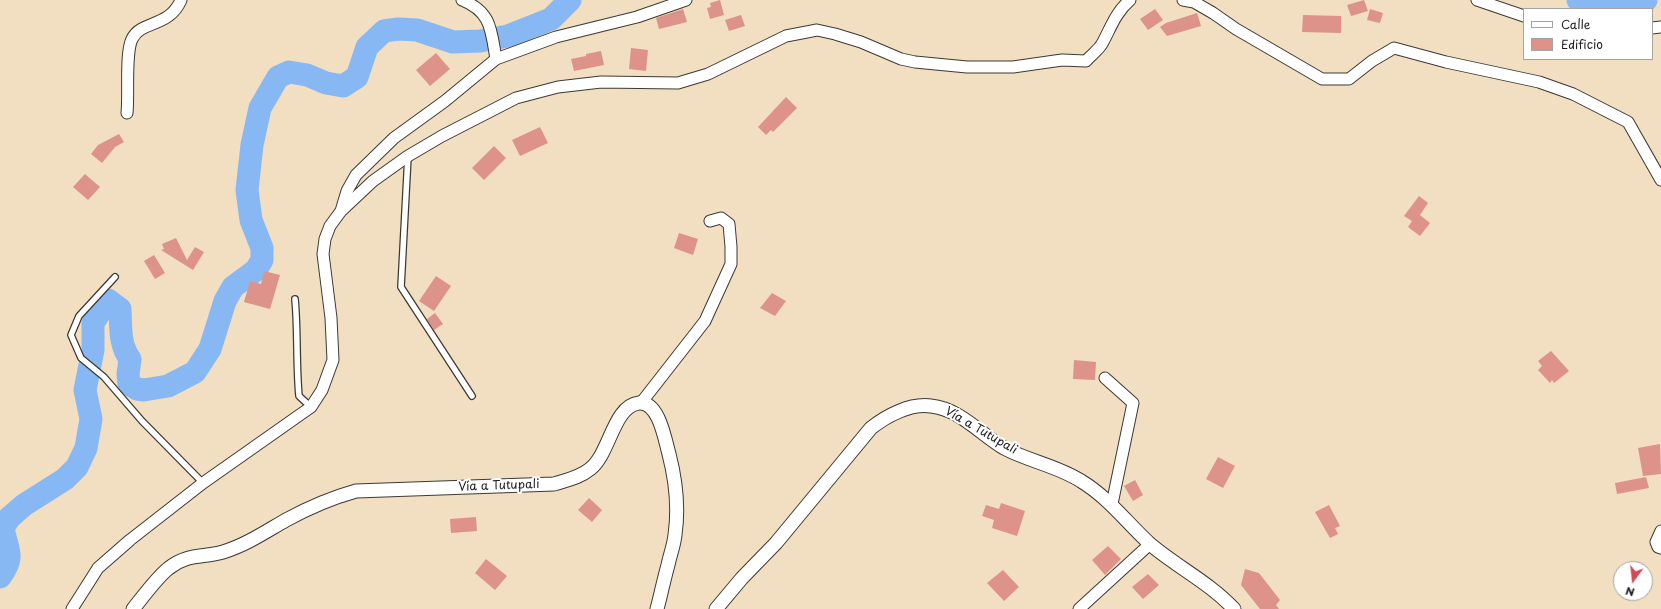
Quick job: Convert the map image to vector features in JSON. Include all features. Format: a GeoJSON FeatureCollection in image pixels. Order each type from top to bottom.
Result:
{"type":"FeatureCollection","features":[{"type":"Feature","properties":{"kind":"street"},"geometry":{"type":"LineString","coordinates":[[127,113],[129,97],[129,49],[132,39],[138,31],[164,20],[171,15],[177,9],[181,0]]}},
{"type":"Feature","properties":{"kind":"street"},"geometry":{"type":"LineString","coordinates":[[462,0],[479,8],[490,25],[495,54]]}},
{"type":"Feature","properties":{"kind":"street"},"geometry":{"type":"LineString","coordinates":[[341,212],[347,191],[356,175],[394,138],[445,101],[495,54],[637,17],[686,0]]}},
{"type":"Feature","properties":{"kind":"street"},"geometry":{"type":"LineString","coordinates":[[72,609],[98,568],[130,540],[203,483],[311,407],[322,390],[333,360],[332,325],[323,254],[325,238],[330,226],[341,212],[373,181],[408,156],[442,136],[516,98],[558,87],[600,82],[678,83],[708,74],[786,36],[817,30],[861,42],[901,59],[915,62],[967,67],[1013,67],[1062,60],[1086,61],[1103,44],[1109,27],[1122,7],[1130,0]]}},
{"type":"Feature","properties":{"kind":"street"},"geometry":{"type":"LineString","coordinates":[[1183,0],[1194,2],[1236,29],[1322,79],[1348,79],[1372,61],[1394,48],[1446,62],[1539,82],[1573,94],[1628,122],[1661,180]]}},
{"type":"Feature","properties":{"kind":"street"},"geometry":{"type":"LineString","coordinates":[[1478,0],[1523,16]]}},
{"type":"Feature","properties":{"kind":"street"},"geometry":{"type":"LineString","coordinates":[[657,609],[675,536],[677,488],[658,418],[648,405],[641,403],[705,321],[731,264],[729,224],[721,218],[710,221]]}},
{"type":"Feature","properties":{"kind":"street"},"geometry":{"type":"LineString","coordinates":[[1105,378],[1133,403],[1112,504]]}},
{"type":"Feature","properties":{"kind":"street","name":"Vía a Tutupali"},"geometry":{"type":"LineString","coordinates":[[133,609],[168,568],[179,561],[193,556],[222,553],[243,545],[286,520],[335,497],[356,492],[554,484],[574,478],[590,469],[598,461],[622,412],[629,406],[641,403]]}},
{"type":"Feature","properties":{"kind":"street","name":"Vía a Tutupali"},"geometry":{"type":"LineString","coordinates":[[716,609],[742,578],[776,543],[871,428],[884,418],[914,406],[930,406],[949,410],[1004,448],[1081,481],[1112,504],[1150,544],[1223,598],[1234,609]]}},
{"type":"Feature","properties":{"kind":"street"},"geometry":{"type":"LineString","coordinates":[[1661,531],[1656,545],[1661,548]]}},
{"type":"Feature","properties":{"kind":"street"},"geometry":{"type":"LineString","coordinates":[[1078,609],[1150,544]]}},
{"type":"Feature","properties":{"kind":"lane"},"geometry":{"type":"LineString","coordinates":[[408,156],[401,287],[472,396]]}},
{"type":"Feature","properties":{"kind":"lane"},"geometry":{"type":"LineString","coordinates":[[115,277],[79,316],[71,335],[81,358],[104,377],[142,421],[203,483]]}},
{"type":"Feature","properties":{"kind":"lane"},"geometry":{"type":"LineString","coordinates":[[295,299],[297,322],[296,369],[299,396],[311,407]]}},
{"type":"Feature","properties":{"kind":"building"},"geometry":{"type":"Polygon","coordinates":[[[720,0],[724,15],[710,19],[707,8],[711,7],[710,3],[720,0]]]}},
{"type":"Feature","properties":{"kind":"building"},"geometry":{"type":"Polygon","coordinates":[[[1364,0],[1368,11],[1351,16],[1347,5],[1364,0]]]}},
{"type":"Feature","properties":{"kind":"building"},"geometry":{"type":"Polygon","coordinates":[[[683,9],[687,22],[659,29],[656,18],[683,9]]]}},
{"type":"Feature","properties":{"kind":"building"},"geometry":{"type":"Polygon","coordinates":[[[1155,9],[1163,20],[1148,30],[1140,19],[1155,9]]]}},
{"type":"Feature","properties":{"kind":"building"},"geometry":{"type":"Polygon","coordinates":[[[1370,9],[1383,13],[1380,23],[1367,20],[1370,9]]]}},
{"type":"Feature","properties":{"kind":"building"},"geometry":{"type":"Polygon","coordinates":[[[1197,13],[1201,26],[1167,36],[1160,27],[1166,23],[1197,13]]]}},
{"type":"Feature","properties":{"kind":"building"},"geometry":{"type":"Polygon","coordinates":[[[741,15],[745,26],[729,31],[725,20],[741,15]]]}},
{"type":"Feature","properties":{"kind":"building"},"geometry":{"type":"Polygon","coordinates":[[[1303,15],[1341,16],[1341,33],[1302,32],[1303,15]]]}},
{"type":"Feature","properties":{"kind":"building"},"geometry":{"type":"Polygon","coordinates":[[[631,48],[648,50],[646,71],[629,69],[631,48]]]}},
{"type":"Feature","properties":{"kind":"building"},"geometry":{"type":"Polygon","coordinates":[[[601,51],[604,65],[574,71],[571,59],[601,51]]]}},
{"type":"Feature","properties":{"kind":"building"},"geometry":{"type":"Polygon","coordinates":[[[436,53],[450,69],[430,86],[416,70],[436,53]]]}},
{"type":"Feature","properties":{"kind":"building"},"geometry":{"type":"Polygon","coordinates":[[[786,97],[797,108],[773,132],[771,130],[766,135],[758,127],[786,97]]]}},
{"type":"Feature","properties":{"kind":"building"},"geometry":{"type":"Polygon","coordinates":[[[540,127],[548,143],[520,156],[512,140],[540,127]]]}},
{"type":"Feature","properties":{"kind":"building"},"geometry":{"type":"Polygon","coordinates":[[[119,134],[124,142],[115,147],[102,163],[91,154],[98,145],[119,134]]]}},
{"type":"Feature","properties":{"kind":"building"},"geometry":{"type":"Polygon","coordinates":[[[494,146],[506,158],[484,180],[472,168],[494,146]]]}},
{"type":"Feature","properties":{"kind":"building"},"geometry":{"type":"Polygon","coordinates":[[[85,174],[100,187],[88,200],[73,187],[85,174]]]}},
{"type":"Feature","properties":{"kind":"building"},"geometry":{"type":"Polygon","coordinates":[[[1419,196],[1428,203],[1420,215],[1430,223],[1420,236],[1408,227],[1412,221],[1404,216],[1419,196]]]}},
{"type":"Feature","properties":{"kind":"building"},"geometry":{"type":"Polygon","coordinates":[[[679,233],[698,239],[693,255],[674,248],[679,233]]]}},
{"type":"Feature","properties":{"kind":"building"},"geometry":{"type":"Polygon","coordinates":[[[176,238],[187,260],[195,247],[204,252],[193,270],[161,250],[164,249],[162,244],[176,238]]]}},
{"type":"Feature","properties":{"kind":"building"},"geometry":{"type":"Polygon","coordinates":[[[154,255],[165,273],[155,279],[144,261],[154,255]]]}},
{"type":"Feature","properties":{"kind":"building"},"geometry":{"type":"Polygon","coordinates":[[[264,271],[280,275],[270,309],[244,302],[250,281],[261,284],[264,271]]]}},
{"type":"Feature","properties":{"kind":"building"},"geometry":{"type":"Polygon","coordinates":[[[436,276],[451,286],[434,311],[419,301],[436,276]]]}},
{"type":"Feature","properties":{"kind":"building"},"geometry":{"type":"Polygon","coordinates":[[[772,293],[786,301],[775,316],[760,308],[772,293]]]}},
{"type":"Feature","properties":{"kind":"building"},"geometry":{"type":"Polygon","coordinates":[[[435,313],[443,324],[434,330],[427,319],[435,313]]]}},
{"type":"Feature","properties":{"kind":"building"},"geometry":{"type":"Polygon","coordinates":[[[1551,351],[1569,371],[1554,383],[1552,380],[1550,383],[1538,370],[1542,366],[1538,361],[1551,351]]]}},
{"type":"Feature","properties":{"kind":"building"},"geometry":{"type":"Polygon","coordinates":[[[1074,360],[1096,362],[1095,380],[1073,379],[1074,360]]]}},
{"type":"Feature","properties":{"kind":"building"},"geometry":{"type":"Polygon","coordinates":[[[1660,444],[1661,474],[1643,476],[1638,448],[1660,444]]]}},
{"type":"Feature","properties":{"kind":"building"},"geometry":{"type":"Polygon","coordinates":[[[1218,457],[1235,466],[1223,488],[1206,479],[1218,457]]]}},
{"type":"Feature","properties":{"kind":"building"},"geometry":{"type":"Polygon","coordinates":[[[1646,477],[1649,488],[1617,494],[1615,483],[1646,477]]]}},
{"type":"Feature","properties":{"kind":"building"},"geometry":{"type":"Polygon","coordinates":[[[1135,480],[1143,495],[1133,501],[1124,486],[1135,480]]]}},
{"type":"Feature","properties":{"kind":"building"},"geometry":{"type":"Polygon","coordinates":[[[589,498],[602,510],[592,522],[578,510],[589,498]]]}},
{"type":"Feature","properties":{"kind":"building"},"geometry":{"type":"Polygon","coordinates":[[[1001,503],[1025,511],[1017,536],[992,528],[994,520],[982,516],[986,505],[999,509],[1001,503]]]}},
{"type":"Feature","properties":{"kind":"building"},"geometry":{"type":"Polygon","coordinates":[[[1329,505],[1340,526],[1335,528],[1338,534],[1330,538],[1315,512],[1329,505]]]}},
{"type":"Feature","properties":{"kind":"building"},"geometry":{"type":"Polygon","coordinates":[[[476,517],[477,531],[451,533],[450,519],[476,517]]]}},
{"type":"Feature","properties":{"kind":"building"},"geometry":{"type":"Polygon","coordinates":[[[1108,546],[1121,559],[1105,575],[1092,560],[1108,546]]]}},
{"type":"Feature","properties":{"kind":"building"},"geometry":{"type":"Polygon","coordinates":[[[486,559],[507,576],[495,590],[475,573],[486,559]]]}},
{"type":"Feature","properties":{"kind":"building"},"geometry":{"type":"Polygon","coordinates":[[[1245,569],[1259,573],[1280,600],[1276,605],[1279,609],[1260,609],[1241,585],[1245,569]]]}},
{"type":"Feature","properties":{"kind":"building"},"geometry":{"type":"Polygon","coordinates":[[[1003,570],[1019,587],[1004,601],[987,583],[1003,570]]]}},
{"type":"Feature","properties":{"kind":"building"},"geometry":{"type":"Polygon","coordinates":[[[1148,574],[1159,585],[1143,599],[1132,587],[1148,574]]]}},
{"type":"Feature","properties":{"kind":"waterway"},"geometry":{"type":"LineString","coordinates":[[0,577],[5,570],[9,558],[3,528],[9,518],[24,505],[65,479],[77,467],[86,448],[91,419],[85,390],[93,350],[93,323],[108,300],[120,309],[122,341],[126,353],[130,359],[128,374],[129,384],[137,389],[144,390],[168,386],[195,372],[210,349],[225,301],[233,287],[256,270],[262,260],[262,248],[251,220],[247,190],[252,145],[260,108],[278,77],[289,72],[307,75],[326,83],[343,86],[357,77],[367,47],[384,31],[398,29],[417,30],[453,42],[480,41],[508,36],[551,19],[570,0]]}},
{"type":"Feature","properties":{"kind":"waterway"},"geometry":{"type":"LineString","coordinates":[[1578,0],[1602,6],[1646,0]]}}]}
